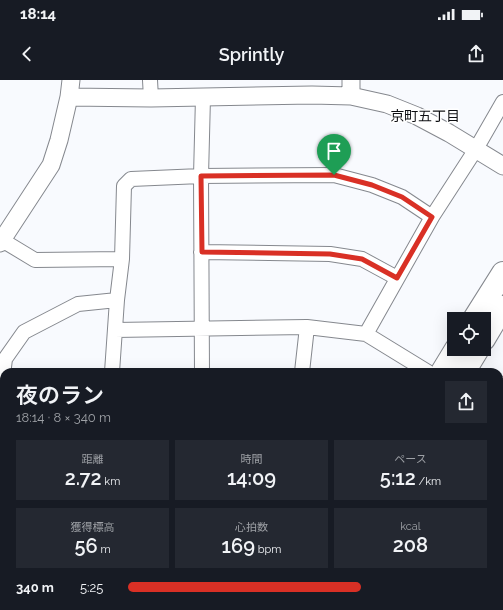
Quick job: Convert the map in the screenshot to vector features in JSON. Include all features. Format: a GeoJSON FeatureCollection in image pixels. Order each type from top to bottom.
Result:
{"type":"FeatureCollection","features":[{"type":"Feature","properties":{"kind":"highway"},"geometry":{"type":"LineString","coordinates":[[478,312],[503,273]]}},
{"type":"Feature","properties":{"kind":"highway"},"geometry":{"type":"LineString","coordinates":[[491,328],[503,308]]}},
{"type":"Feature","properties":{"kind":"highway"},"geometry":{"type":"LineString","coordinates":[[452,368],[469,361]]}},
{"type":"Feature","properties":{"kind":"street"},"geometry":{"type":"LineString","coordinates":[[71,80],[69,97],[59,140],[51,165],[1,242],[35,260],[122,259]]}},
{"type":"Feature","properties":{"kind":"street"},"geometry":{"type":"LineString","coordinates":[[150,80],[151,98]]}},
{"type":"Feature","properties":{"kind":"street"},"geometry":{"type":"LineString","coordinates":[[69,97],[151,98],[312,95],[351,88],[417,116],[449,133],[503,166]]}},
{"type":"Feature","properties":{"kind":"street"},"geometry":{"type":"LineString","coordinates":[[202,368],[201,176],[203,97]]}},
{"type":"Feature","properties":{"kind":"street"},"geometry":{"type":"LineString","coordinates":[[366,334],[432,217],[476,149],[503,102]]}},
{"type":"Feature","properties":{"kind":"street"},"geometry":{"type":"LineString","coordinates":[[112,368],[114,330],[122,259],[124,186],[131,179],[201,176],[334,175],[372,185],[402,197],[432,217]]}},
{"type":"Feature","properties":{"kind":"street"},"geometry":{"type":"LineString","coordinates":[[202,252],[330,254],[362,259],[397,278]]}},
{"type":"Feature","properties":{"kind":"street"},"geometry":{"type":"LineString","coordinates":[[4,368],[5,359],[24,332],[78,304],[117,300]]}},
{"type":"Feature","properties":{"kind":"street"},"geometry":{"type":"LineString","coordinates":[[302,368],[307,327]]}},
{"type":"Feature","properties":{"kind":"street"},"geometry":{"type":"LineString","coordinates":[[114,330],[307,327],[366,334],[421,368]]}},
{"type":"Feature","properties":{"kind":"district","name":"京町五丁目"},"geometry":{"type":"Point","coordinates":[425,116]}},
{"type":"Feature","properties":{"kind":"route"},"geometry":{"type":"LineString","coordinates":[[334,175],[372,185],[402,197],[432,217],[397,278],[362,259],[330,254],[202,252],[201,176],[334,175]]}}]}
